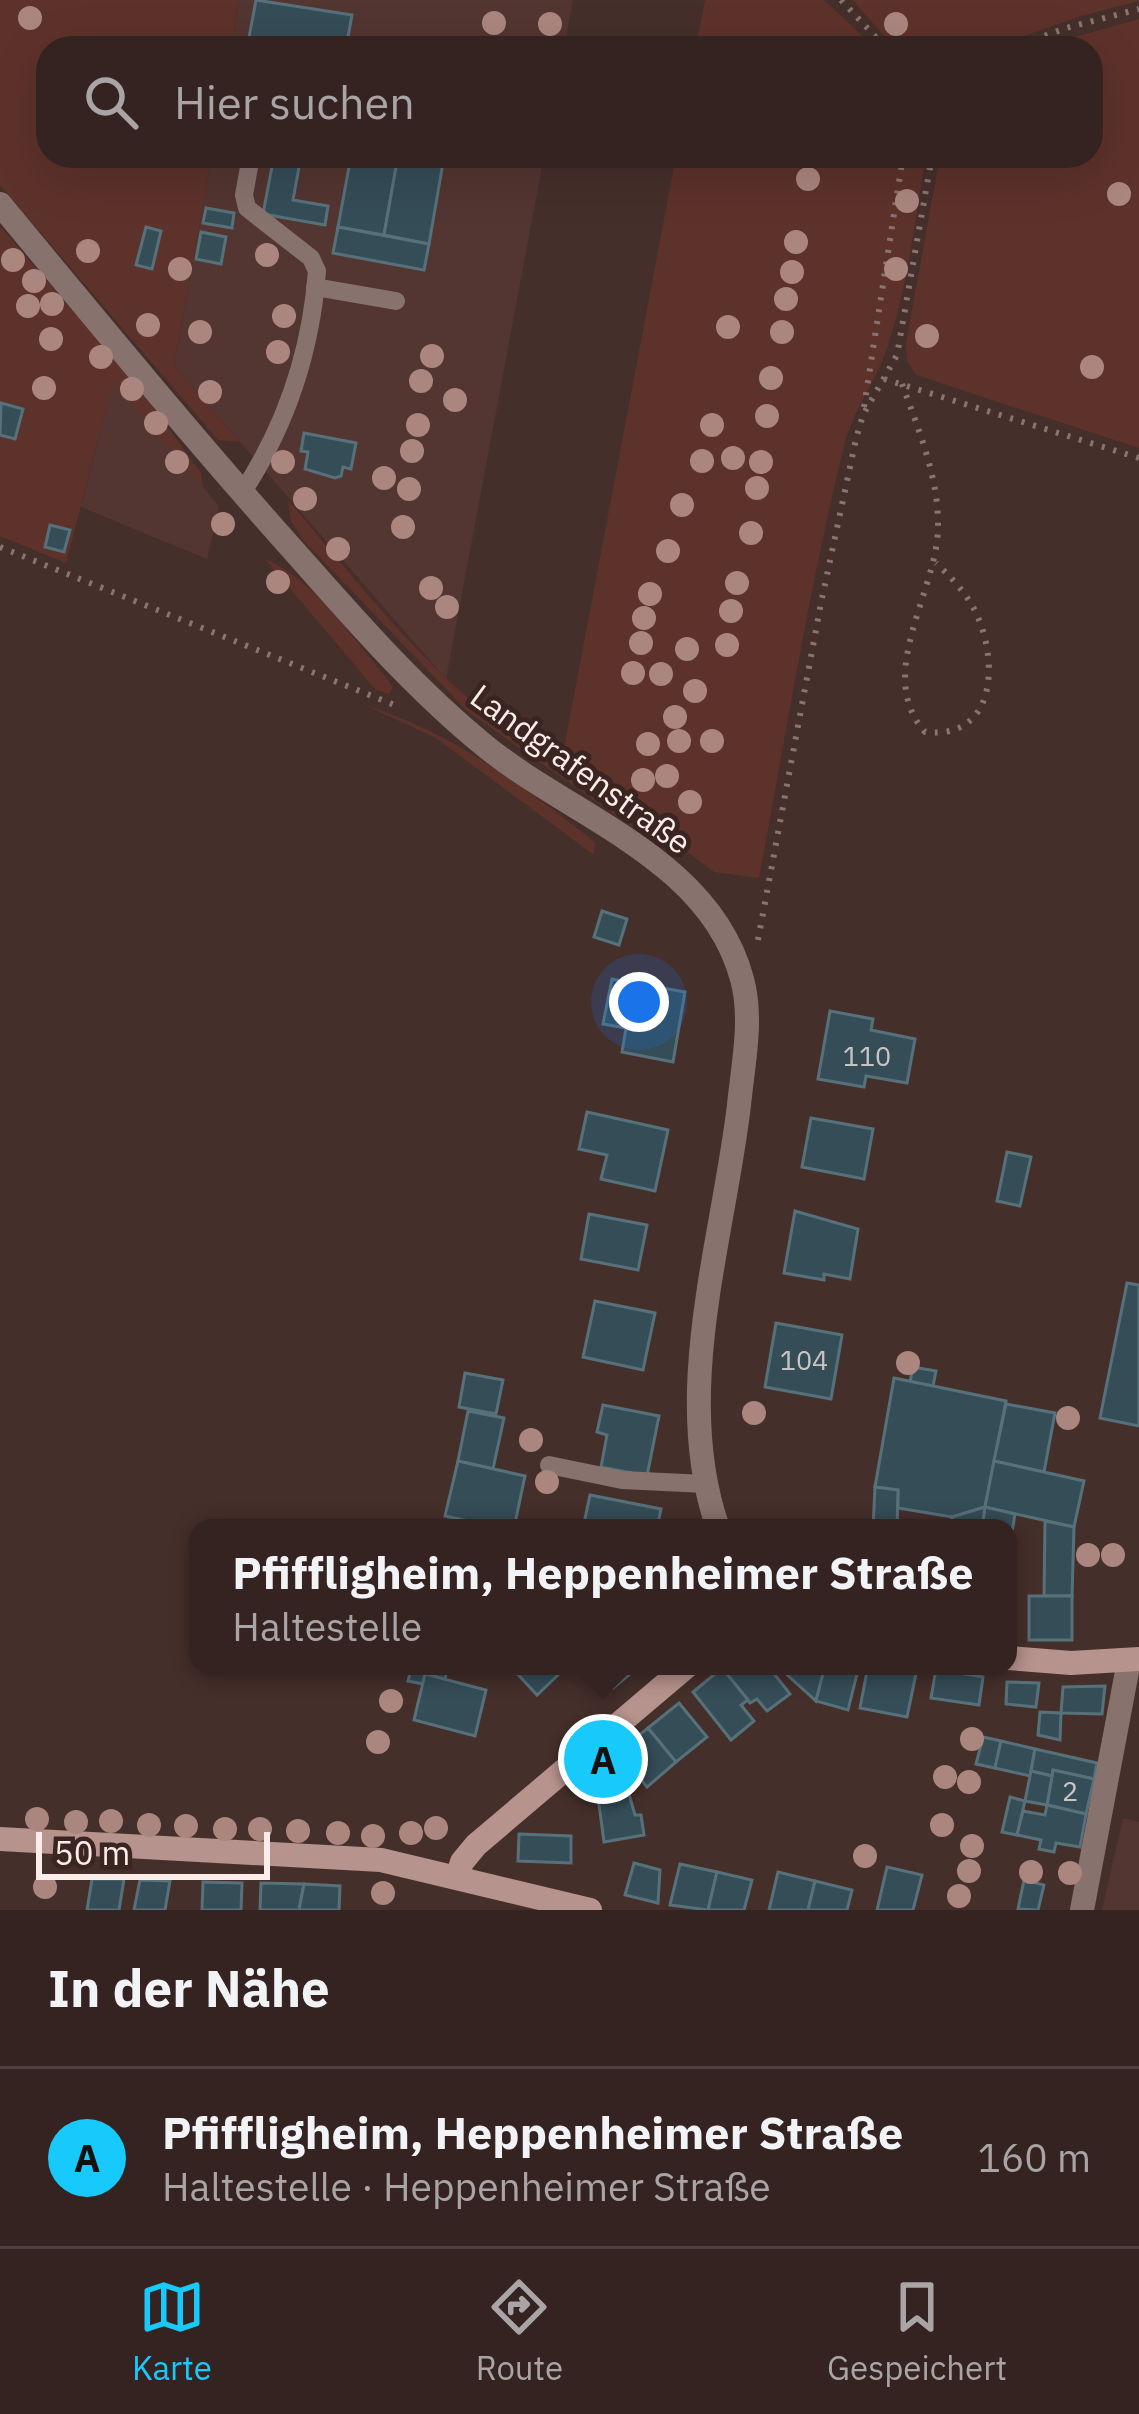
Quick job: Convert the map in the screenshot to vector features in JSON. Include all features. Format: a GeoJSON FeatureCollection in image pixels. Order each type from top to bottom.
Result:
{"type":"FeatureCollection","features":[{"type":"Feature","properties":{"kind":"street","name":"Landgrafenstraße"},"geometry":{"type":"LineString","coordinates":[[0,204],[242,494],[388,657],[489,749],[671,874],[707,908],[735,956],[747,1006],[745,1048],[700,1390],[705,1484],[715,1519]]}},
{"type":"Feature","properties":{"kind":"street"},"geometry":{"type":"LineString","coordinates":[[1017,1659],[1071,1663],[1134,1660],[1082,1910]]}},
{"type":"Feature","properties":{"kind":"street"},"geometry":{"type":"LineString","coordinates":[[457,1877],[469,1852],[676,1675]]}},
{"type":"Feature","properties":{"kind":"street"},"geometry":{"type":"LineString","coordinates":[[0,1839],[381,1860],[590,1910]]}},
{"type":"Feature","properties":{"kind":"lane"},"geometry":{"type":"LineString","coordinates":[[242,494],[287,411],[317,271],[311,258],[247,208],[248,168]]}},
{"type":"Feature","properties":{"kind":"lane"},"geometry":{"type":"LineString","coordinates":[[316,287],[397,302]]}},
{"type":"Feature","properties":{"kind":"lane"},"geometry":{"type":"LineString","coordinates":[[549,1465],[622,1480],[705,1484]]}},
{"type":"Feature","properties":{"kind":"path"},"geometry":{"type":"LineString","coordinates":[[841,0],[873,36]]}},
{"type":"Feature","properties":{"kind":"path"},"geometry":{"type":"LineString","coordinates":[[1044,36],[1139,9]]}},
{"type":"Feature","properties":{"kind":"path"},"geometry":{"type":"LineString","coordinates":[[757,946],[821,603],[863,415],[901,168]]}},
{"type":"Feature","properties":{"kind":"path"},"geometry":{"type":"LineString","coordinates":[[863,415],[897,355],[930,168]]}},
{"type":"Feature","properties":{"kind":"path"},"geometry":{"type":"LineString","coordinates":[[884,379],[1139,458]]}},
{"type":"Feature","properties":{"kind":"path"},"geometry":{"type":"LineString","coordinates":[[902,385],[932,473],[938,522],[936,563],[911,632],[905,669],[907,697],[913,718],[925,732],[949,734],[970,725],[982,708],[986,651],[972,606],[936,563]]}},
{"type":"Feature","properties":{"kind":"path"},"geometry":{"type":"LineString","coordinates":[[0,547],[388,705],[436,701]]}},
{"type":"Feature","properties":{"kind":"shaded area"},"geometry":{"type":"Polygon","coordinates":[[[0,0],[239,0],[233,36],[36,36],[36,168],[210,168],[174,366],[240,442],[218,440],[0,185],[0,0]]]}},
{"type":"Feature","properties":{"kind":"shaded area"},"geometry":{"type":"Polygon","coordinates":[[[239,0],[573,0],[566,36],[233,36],[239,0]]]}},
{"type":"Feature","properties":{"kind":"shaded area"},"geometry":{"type":"Polygon","coordinates":[[[705,0],[824,0],[862,36],[698,36],[705,0]]]}},
{"type":"Feature","properties":{"kind":"shaded area"},"geometry":{"type":"Polygon","coordinates":[[[853,0],[1139,0],[1024,36],[882,34],[853,0]]]}},
{"type":"Feature","properties":{"kind":"shaded area"},"geometry":{"type":"Polygon","coordinates":[[[1139,19],[1139,448],[916,375],[907,361],[906,343],[938,168],[1103,168],[1103,36],[1079,36],[1139,19]]]}},
{"type":"Feature","properties":{"kind":"shaded area"},"geometry":{"type":"Polygon","coordinates":[[[210,168],[542,168],[446,679],[174,366],[210,168]]]}},
{"type":"Feature","properties":{"kind":"shaded area"},"geometry":{"type":"Polygon","coordinates":[[[674,168],[924,168],[895,322],[848,433],[831,499],[759,878],[714,872],[667,837],[658,845],[467,711],[303,540],[291,521],[288,500],[447,679],[520,739],[561,764],[674,168]]]}},
{"type":"Feature","properties":{"kind":"shaded area"},"geometry":{"type":"Polygon","coordinates":[[[0,226],[142,392],[201,473],[203,487],[113,382],[66,563],[0,536],[0,226]]]}},
{"type":"Feature","properties":{"kind":"shaded area"},"geometry":{"type":"Polygon","coordinates":[[[113,380],[219,506],[207,559],[81,507],[113,380]]]}},
{"type":"Feature","properties":{"kind":"shaded area"},"geometry":{"type":"Polygon","coordinates":[[[265,559],[300,580],[331,610],[393,687],[390,694],[376,690],[265,559]]]}},
{"type":"Feature","properties":{"kind":"shaded area"},"geometry":{"type":"Polygon","coordinates":[[[367,706],[429,731],[487,764],[595,842],[594,855],[436,738],[367,706]]]}},
{"type":"Feature","properties":{"kind":"shaded area"},"geometry":{"type":"Polygon","coordinates":[[[1123,1818],[1139,1822],[1139,1910],[1102,1910],[1123,1818]]]}},
{"type":"Feature","properties":{"kind":"building"},"geometry":{"type":"Polygon","coordinates":[[[256,0],[352,15],[348,36],[249,36],[256,0]]]}},
{"type":"Feature","properties":{"kind":"building"},"geometry":{"type":"Polygon","coordinates":[[[272,168],[299,168],[293,200],[328,206],[325,225],[263,214],[272,168]]]}},
{"type":"Feature","properties":{"kind":"building"},"geometry":{"type":"Polygon","coordinates":[[[349,168],[396,168],[384,235],[338,227],[349,168]]]}},
{"type":"Feature","properties":{"kind":"building"},"geometry":{"type":"Polygon","coordinates":[[[396,168],[442,168],[429,244],[384,235],[396,168]]]}},
{"type":"Feature","properties":{"kind":"building"},"geometry":{"type":"Polygon","coordinates":[[[206,208],[234,213],[232,228],[203,223],[206,208]]]}},
{"type":"Feature","properties":{"kind":"building"},"geometry":{"type":"Polygon","coordinates":[[[146,227],[161,231],[152,269],[136,265],[146,227]]]}},
{"type":"Feature","properties":{"kind":"building"},"geometry":{"type":"Polygon","coordinates":[[[338,227],[429,244],[424,270],[333,253],[338,227]]]}},
{"type":"Feature","properties":{"kind":"building"},"geometry":{"type":"Polygon","coordinates":[[[201,232],[226,237],[221,264],[196,259],[201,232]]]}},
{"type":"Feature","properties":{"kind":"building"},"geometry":{"type":"Polygon","coordinates":[[[1,403],[23,409],[15,439],[0,435],[1,403]]]}},
{"type":"Feature","properties":{"kind":"building"},"geometry":{"type":"Polygon","coordinates":[[[304,433],[356,443],[351,469],[343,467],[341,476],[335,478],[305,469],[304,433]]]}},
{"type":"Feature","properties":{"kind":"building"},"geometry":{"type":"Polygon","coordinates":[[[50,525],[70,530],[64,552],[45,547],[50,525]]]}},
{"type":"Feature","properties":{"kind":"building"},"geometry":{"type":"Polygon","coordinates":[[[602,911],[627,919],[619,945],[594,937],[602,911]]]}},
{"type":"Feature","properties":{"kind":"building"},"geometry":{"type":"Polygon","coordinates":[[[612,979],[685,992],[673,1062],[622,1052],[626,1028],[603,1024],[612,979]]]}},
{"type":"Feature","properties":{"kind":"building"},"geometry":{"type":"Polygon","coordinates":[[[830,1011],[873,1019],[871,1030],[915,1039],[907,1083],[866,1076],[864,1087],[818,1079],[830,1011]]]}},
{"type":"Feature","properties":{"kind":"building"},"geometry":{"type":"Polygon","coordinates":[[[587,1112],[668,1130],[655,1191],[601,1179],[607,1155],[579,1149],[587,1112]]]}},
{"type":"Feature","properties":{"kind":"building"},"geometry":{"type":"Polygon","coordinates":[[[811,1118],[873,1129],[864,1179],[802,1167],[811,1118]]]}},
{"type":"Feature","properties":{"kind":"building"},"geometry":{"type":"Polygon","coordinates":[[[1007,1152],[1031,1157],[1020,1206],[997,1201],[1007,1152]]]}},
{"type":"Feature","properties":{"kind":"building"},"geometry":{"type":"Polygon","coordinates":[[[795,1211],[858,1229],[850,1279],[784,1273],[795,1211]]]}},
{"type":"Feature","properties":{"kind":"building"},"geometry":{"type":"Polygon","coordinates":[[[589,1214],[647,1225],[638,1270],[581,1259],[589,1214]]]}},
{"type":"Feature","properties":{"kind":"building"},"geometry":{"type":"Polygon","coordinates":[[[1127,1283],[1139,1285],[1139,1426],[1100,1418],[1127,1283]]]}},
{"type":"Feature","properties":{"kind":"building"},"geometry":{"type":"Polygon","coordinates":[[[595,1301],[655,1313],[643,1370],[583,1357],[595,1301]]]}},
{"type":"Feature","properties":{"kind":"building"},"geometry":{"type":"Polygon","coordinates":[[[776,1323],[842,1335],[831,1399],[765,1387],[776,1323]]]}},
{"type":"Feature","properties":{"kind":"building"},"geometry":{"type":"Polygon","coordinates":[[[913,1367],[936,1371],[933,1386],[910,1382],[913,1367]]]}},
{"type":"Feature","properties":{"kind":"building"},"geometry":{"type":"Polygon","coordinates":[[[465,1373],[503,1380],[496,1414],[459,1407],[465,1373]]]}},
{"type":"Feature","properties":{"kind":"building"},"geometry":{"type":"Polygon","coordinates":[[[894,1378],[1006,1401],[985,1507],[952,1517],[898,1508],[898,1490],[875,1487],[894,1378]]]}},
{"type":"Feature","properties":{"kind":"building"},"geometry":{"type":"Polygon","coordinates":[[[1006,1404],[1055,1413],[1044,1472],[994,1461],[1006,1404]]]}},
{"type":"Feature","properties":{"kind":"building"},"geometry":{"type":"Polygon","coordinates":[[[603,1405],[659,1416],[647,1476],[601,1467],[607,1435],[597,1432],[603,1405]]]}},
{"type":"Feature","properties":{"kind":"building"},"geometry":{"type":"Polygon","coordinates":[[[468,1411],[504,1418],[493,1469],[458,1461],[468,1411]]]}},
{"type":"Feature","properties":{"kind":"building"},"geometry":{"type":"Polygon","coordinates":[[[458,1461],[525,1476],[516,1519],[445,1516],[458,1461]]]}},
{"type":"Feature","properties":{"kind":"building"},"geometry":{"type":"Polygon","coordinates":[[[994,1461],[1084,1481],[1074,1527],[985,1507],[994,1461]]]}},
{"type":"Feature","properties":{"kind":"building"},"geometry":{"type":"Polygon","coordinates":[[[875,1487],[898,1490],[897,1519],[873,1519],[875,1487]]]}},
{"type":"Feature","properties":{"kind":"building"},"geometry":{"type":"Polygon","coordinates":[[[590,1495],[661,1509],[659,1519],[585,1519],[590,1495]]]}},
{"type":"Feature","properties":{"kind":"building"},"geometry":{"type":"Polygon","coordinates":[[[985,1507],[1015,1514],[1014,1519],[983,1519],[985,1507]]]}},
{"type":"Feature","properties":{"kind":"building"},"geometry":{"type":"Polygon","coordinates":[[[985,1507],[983,1519],[952,1517],[985,1507]]]}},
{"type":"Feature","properties":{"kind":"building"},"geometry":{"type":"Polygon","coordinates":[[[1045,1521],[1074,1527],[1072,1596],[1044,1596],[1045,1521]]]}},
{"type":"Feature","properties":{"kind":"building"},"geometry":{"type":"Polygon","coordinates":[[[1029,1596],[1072,1596],[1072,1640],[1029,1640],[1029,1596]]]}},
{"type":"Feature","properties":{"kind":"building"},"geometry":{"type":"Polygon","coordinates":[[[410,1675],[425,1675],[423,1684],[408,1681],[410,1675]]]}},
{"type":"Feature","properties":{"kind":"building"},"geometry":{"type":"Polygon","coordinates":[[[425,1675],[486,1690],[475,1736],[414,1720],[425,1675]]]}},
{"type":"Feature","properties":{"kind":"building"},"geometry":{"type":"Polygon","coordinates":[[[518,1675],[558,1675],[537,1695],[518,1675]]]}},
{"type":"Feature","properties":{"kind":"building"},"geometry":{"type":"Polygon","coordinates":[[[600,1675],[629,1675],[613,1688],[600,1675]]]}},
{"type":"Feature","properties":{"kind":"building"},"geometry":{"type":"Polygon","coordinates":[[[714,1675],[728,1675],[748,1700],[741,1705],[754,1721],[731,1740],[693,1692],[714,1675]]]}},
{"type":"Feature","properties":{"kind":"building"},"geometry":{"type":"Polygon","coordinates":[[[728,1675],[775,1675],[790,1694],[767,1711],[757,1699],[750,1703],[728,1675]]]}},
{"type":"Feature","properties":{"kind":"building"},"geometry":{"type":"Polygon","coordinates":[[[787,1675],[823,1675],[816,1701],[787,1675]]]}},
{"type":"Feature","properties":{"kind":"building"},"geometry":{"type":"Polygon","coordinates":[[[823,1675],[857,1675],[848,1710],[816,1701],[823,1675]]]}},
{"type":"Feature","properties":{"kind":"building"},"geometry":{"type":"Polygon","coordinates":[[[866,1675],[916,1675],[907,1717],[860,1708],[866,1675]]]}},
{"type":"Feature","properties":{"kind":"building"},"geometry":{"type":"Polygon","coordinates":[[[935,1675],[983,1677],[979,1705],[931,1698],[935,1675]]]}},
{"type":"Feature","properties":{"kind":"building"},"geometry":{"type":"Polygon","coordinates":[[[1007,1682],[1039,1683],[1036,1707],[1006,1704],[1007,1682]]]}},
{"type":"Feature","properties":{"kind":"building"},"geometry":{"type":"Polygon","coordinates":[[[1105,1686],[1102,1714],[1061,1713],[1063,1687],[1105,1686]]]}},
{"type":"Feature","properties":{"kind":"building"},"geometry":{"type":"Polygon","coordinates":[[[679,1703],[707,1737],[676,1762],[648,1728],[679,1703]]]}},
{"type":"Feature","properties":{"kind":"building"},"geometry":{"type":"Polygon","coordinates":[[[1040,1712],[1061,1713],[1060,1740],[1038,1735],[1040,1712]]]}},
{"type":"Feature","properties":{"kind":"building"},"geometry":{"type":"Polygon","coordinates":[[[648,1728],[676,1762],[647,1787],[619,1751],[648,1728]]]}},
{"type":"Feature","properties":{"kind":"building"},"geometry":{"type":"Polygon","coordinates":[[[983,1737],[1001,1741],[995,1768],[976,1764],[983,1737]]]}},
{"type":"Feature","properties":{"kind":"building"},"geometry":{"type":"Polygon","coordinates":[[[1001,1741],[1035,1749],[1030,1776],[995,1768],[1001,1741]]]}},
{"type":"Feature","properties":{"kind":"building"},"geometry":{"type":"Polygon","coordinates":[[[1035,1749],[1097,1763],[1094,1779],[1053,1770],[1052,1776],[1031,1771],[1035,1749]]]}},
{"type":"Feature","properties":{"kind":"building"},"geometry":{"type":"Polygon","coordinates":[[[623,1767],[628,1791],[598,1797],[593,1773],[623,1767]]]}},
{"type":"Feature","properties":{"kind":"building"},"geometry":{"type":"Polygon","coordinates":[[[1053,1770],[1094,1779],[1086,1814],[1047,1805],[1053,1770]]]}},
{"type":"Feature","properties":{"kind":"building"},"geometry":{"type":"Polygon","coordinates":[[[1031,1771],[1052,1776],[1047,1805],[1025,1801],[1031,1771]]]}},
{"type":"Feature","properties":{"kind":"building"},"geometry":{"type":"Polygon","coordinates":[[[628,1791],[635,1815],[641,1815],[644,1835],[604,1842],[598,1797],[628,1791]]]}},
{"type":"Feature","properties":{"kind":"building"},"geometry":{"type":"Polygon","coordinates":[[[1010,1797],[1025,1801],[1017,1835],[1002,1832],[1010,1797]]]}},
{"type":"Feature","properties":{"kind":"building"},"geometry":{"type":"Polygon","coordinates":[[[1047,1805],[1086,1814],[1080,1847],[1056,1843],[1054,1852],[1039,1849],[1041,1840],[1017,1835],[1023,1811],[1045,1815],[1047,1805]]]}},
{"type":"Feature","properties":{"kind":"building"},"geometry":{"type":"Polygon","coordinates":[[[519,1834],[571,1836],[571,1863],[518,1861],[519,1834]]]}},
{"type":"Feature","properties":{"kind":"building"},"geometry":{"type":"Polygon","coordinates":[[[634,1863],[660,1870],[658,1903],[625,1895],[634,1863]]]}},
{"type":"Feature","properties":{"kind":"building"},"geometry":{"type":"Polygon","coordinates":[[[680,1864],[717,1872],[708,1910],[670,1905],[680,1864]]]}},
{"type":"Feature","properties":{"kind":"building"},"geometry":{"type":"Polygon","coordinates":[[[887,1867],[922,1875],[913,1910],[877,1910],[887,1867]]]}},
{"type":"Feature","properties":{"kind":"building"},"geometry":{"type":"Polygon","coordinates":[[[717,1872],[752,1880],[744,1910],[708,1910],[717,1872]]]}},
{"type":"Feature","properties":{"kind":"building"},"geometry":{"type":"Polygon","coordinates":[[[778,1872],[815,1881],[808,1910],[769,1910],[778,1872]]]}},
{"type":"Feature","properties":{"kind":"building"},"geometry":{"type":"Polygon","coordinates":[[[92,1879],[124,1879],[119,1910],[87,1910],[92,1879]]]}},
{"type":"Feature","properties":{"kind":"building"},"geometry":{"type":"Polygon","coordinates":[[[140,1880],[170,1881],[165,1910],[134,1910],[140,1880]]]}},
{"type":"Feature","properties":{"kind":"building"},"geometry":{"type":"Polygon","coordinates":[[[1024,1880],[1044,1885],[1038,1910],[1018,1909],[1024,1880]]]}},
{"type":"Feature","properties":{"kind":"building"},"geometry":{"type":"Polygon","coordinates":[[[815,1881],[852,1890],[847,1910],[808,1910],[815,1881]]]}},
{"type":"Feature","properties":{"kind":"building"},"geometry":{"type":"Polygon","coordinates":[[[203,1882],[242,1883],[241,1910],[202,1910],[203,1882]]]}},
{"type":"Feature","properties":{"kind":"building"},"geometry":{"type":"Polygon","coordinates":[[[261,1883],[304,1884],[299,1910],[260,1910],[261,1883]]]}},
{"type":"Feature","properties":{"kind":"building"},"geometry":{"type":"Polygon","coordinates":[[[304,1884],[340,1886],[339,1910],[299,1910],[304,1884]]]}},
{"type":"Feature","properties":{"kind":"place","name":"Pfiffligheim, Heppenheimer Straße"},"geometry":{"type":"Point","coordinates":[603,1759]}}]}
